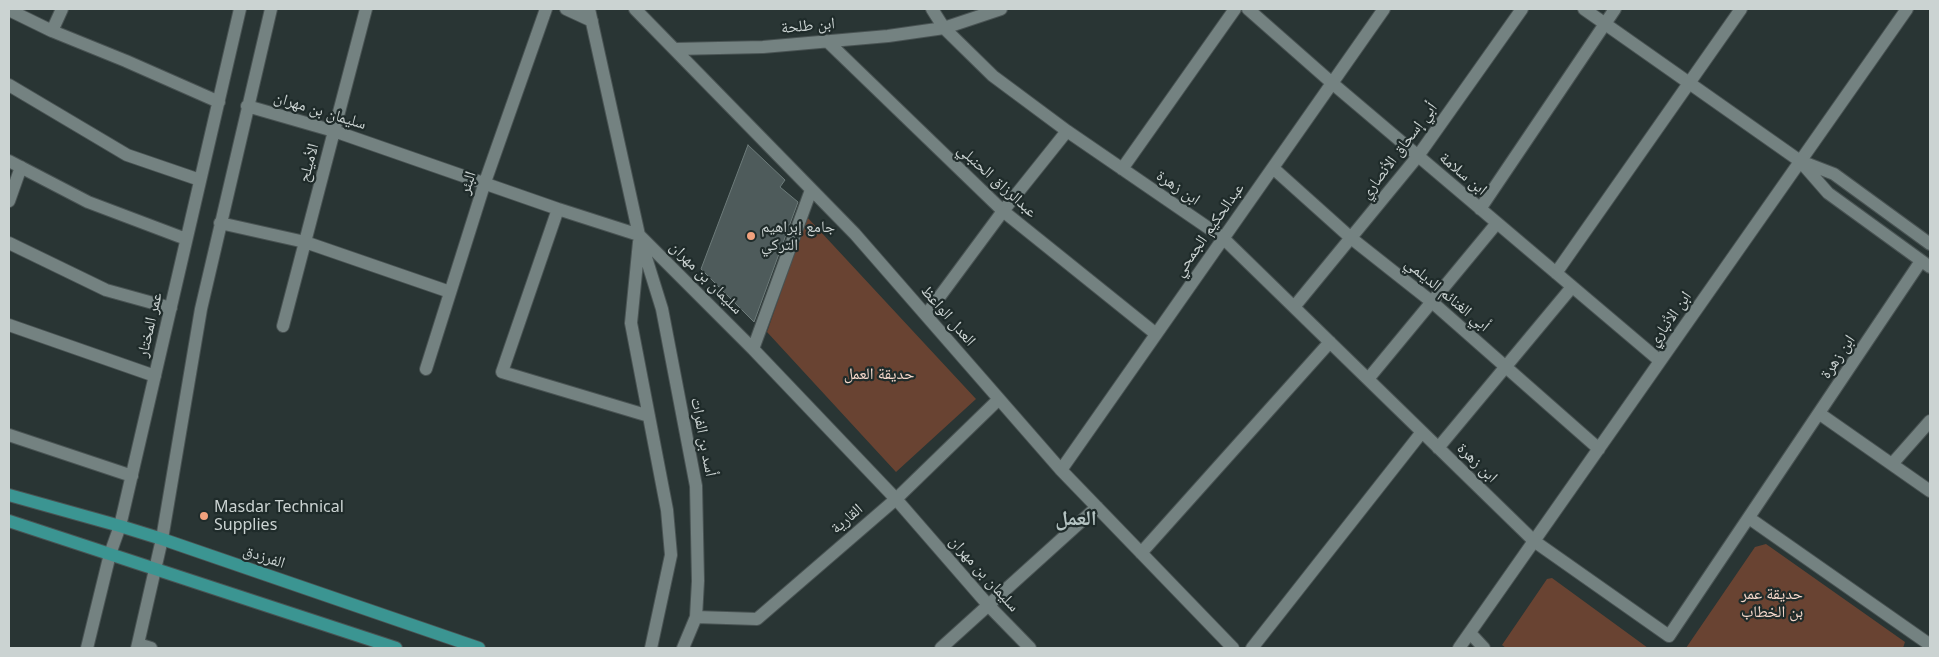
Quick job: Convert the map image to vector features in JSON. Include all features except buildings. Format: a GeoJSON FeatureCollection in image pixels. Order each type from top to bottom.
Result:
{"type":"FeatureCollection","features":[{"type":"Feature","properties":{"kind":"main road","name":"الفرزدق"},"geometry":{"type":"LineString","coordinates":[[9,495],[162,539],[479,648]]}},
{"type":"Feature","properties":{"kind":"main road"},"geometry":{"type":"LineString","coordinates":[[9,521],[396,648]]}},
{"type":"Feature","properties":{"kind":"street"},"geometry":{"type":"LineString","coordinates":[[52,31],[62,9]]}},
{"type":"Feature","properties":{"kind":"street","name":"عمر المختار"},"geometry":{"type":"LineString","coordinates":[[87,648],[110,554],[120,526],[132,476],[240,9]]}},
{"type":"Feature","properties":{"kind":"street"},"geometry":{"type":"LineString","coordinates":[[151,648],[138,646],[162,539],[201,308],[271,9]]}},
{"type":"Feature","properties":{"kind":"street","name":"الأميلح"},"geometry":{"type":"LineString","coordinates":[[283,326],[366,9]]}},
{"type":"Feature","properties":{"kind":"street","name":"البئر"},"geometry":{"type":"LineString","coordinates":[[426,369],[486,182],[546,9]]}},
{"type":"Feature","properties":{"kind":"street"},"geometry":{"type":"LineString","coordinates":[[566,9],[591,15]]}},
{"type":"Feature","properties":{"kind":"street","name":"العدل الواعظ"},"geometry":{"type":"LineString","coordinates":[[635,9],[855,234],[1061,470],[1233,648]]}},
{"type":"Feature","properties":{"kind":"street","name":"ابن زهرة"},"geometry":{"type":"LineString","coordinates":[[932,9],[944,28],[993,76],[1067,131],[1223,238],[1534,541],[1669,636],[1820,414],[1926,264]]}},
{"type":"Feature","properties":{"kind":"street","name":"ابن طلحة"},"geometry":{"type":"LineString","coordinates":[[674,48],[763,47],[888,36],[944,28],[1001,9]]}},
{"type":"Feature","properties":{"kind":"street"},"geometry":{"type":"LineString","coordinates":[[1122,169],[1235,9]]}},
{"type":"Feature","properties":{"kind":"street","name":"ابن سلامة"},"geometry":{"type":"LineString","coordinates":[[1248,9],[1332,84],[1660,361]]}},
{"type":"Feature","properties":{"kind":"street","name":"عبدالحكيم الجمحي"},"geometry":{"type":"LineString","coordinates":[[1061,470],[1384,9]]}},
{"type":"Feature","properties":{"kind":"street","name":"أبي إسحاق الأنصاري"},"geometry":{"type":"LineString","coordinates":[[1294,307],[1418,156],[1522,9]]}},
{"type":"Feature","properties":{"kind":"street"},"geometry":{"type":"LineString","coordinates":[[1584,9],[1800,161],[1828,193],[1926,264]]}},
{"type":"Feature","properties":{"kind":"street"},"geometry":{"type":"LineString","coordinates":[[1480,209],[1615,9]]}},
{"type":"Feature","properties":{"kind":"street"},"geometry":{"type":"LineString","coordinates":[[1556,273],[1741,9]]}},
{"type":"Feature","properties":{"kind":"street","name":"ابن الأنباري"},"geometry":{"type":"LineString","coordinates":[[1459,648],[1907,9]]}},
{"type":"Feature","properties":{"kind":"street"},"geometry":{"type":"LineString","coordinates":[[9,10],[52,31],[219,102]]}},
{"type":"Feature","properties":{"kind":"street","name":"أسد بن الفرات"},"geometry":{"type":"LineString","coordinates":[[591,15],[639,235],[662,309],[696,486],[698,581],[696,617],[683,648]]}},
{"type":"Feature","properties":{"kind":"street","name":"عبدالرزاق الحنبلي"},"geometry":{"type":"LineString","coordinates":[[827,41],[1003,211],[1156,334]]}},
{"type":"Feature","properties":{"kind":"street"},"geometry":{"type":"LineString","coordinates":[[9,85],[127,155],[200,180]]}},
{"type":"Feature","properties":{"kind":"street","name":"سليمان بن مهران"},"geometry":{"type":"LineString","coordinates":[[247,106],[334,131],[486,182],[558,209],[639,235],[753,349],[896,498],[989,606],[1030,648]]}},
{"type":"Feature","properties":{"kind":"street"},"geometry":{"type":"LineString","coordinates":[[926,315],[1003,211],[1067,131]]}},
{"type":"Feature","properties":{"kind":"street"},"geometry":{"type":"LineString","coordinates":[[9,161],[88,202],[186,240]]}},
{"type":"Feature","properties":{"kind":"street"},"geometry":{"type":"LineString","coordinates":[[1800,161],[1834,174],[1930,244]]}},
{"type":"Feature","properties":{"kind":"street"},"geometry":{"type":"LineString","coordinates":[[9,200],[21,167]]}},
{"type":"Feature","properties":{"kind":"street","name":"أبي الغنائم الديلمي"},"geometry":{"type":"LineString","coordinates":[[1273,168],[1351,238],[1432,302],[1599,449]]}},
{"type":"Feature","properties":{"kind":"street"},"geometry":{"type":"LineString","coordinates":[[753,349],[810,190]]}},
{"type":"Feature","properties":{"kind":"street"},"geometry":{"type":"LineString","coordinates":[[558,209],[502,372],[649,416]]}},
{"type":"Feature","properties":{"kind":"street"},"geometry":{"type":"LineString","coordinates":[[220,223],[305,242],[450,292]]}},
{"type":"Feature","properties":{"kind":"street"},"geometry":{"type":"LineString","coordinates":[[1368,379],[1497,223]]}},
{"type":"Feature","properties":{"kind":"street","name":"أسد بن الفرات"},"geometry":{"type":"LineString","coordinates":[[639,235],[631,323],[667,510],[671,555],[651,648]]}},
{"type":"Feature","properties":{"kind":"street"},"geometry":{"type":"LineString","coordinates":[[9,243],[106,290],[171,308]]}},
{"type":"Feature","properties":{"kind":"street"},"geometry":{"type":"LineString","coordinates":[[1438,448],[1572,287]]}},
{"type":"Feature","properties":{"kind":"street"},"geometry":{"type":"LineString","coordinates":[[9,325],[155,376]]}},
{"type":"Feature","properties":{"kind":"street"},"geometry":{"type":"LineString","coordinates":[[1141,553],[1330,342]]}},
{"type":"Feature","properties":{"kind":"street","name":"القارية"},"geometry":{"type":"LineString","coordinates":[[696,617],[757,619],[896,498],[999,399]]}},
{"type":"Feature","properties":{"kind":"street"},"geometry":{"type":"LineString","coordinates":[[1820,414],[1930,491]]}},
{"type":"Feature","properties":{"kind":"street"},"geometry":{"type":"LineString","coordinates":[[1892,464],[1930,421]]}},
{"type":"Feature","properties":{"kind":"street"},"geometry":{"type":"LineString","coordinates":[[1252,648],[1422,432]]}},
{"type":"Feature","properties":{"kind":"street"},"geometry":{"type":"LineString","coordinates":[[9,435],[132,476]]}},
{"type":"Feature","properties":{"kind":"street"},"geometry":{"type":"LineString","coordinates":[[941,648],[1097,508]]}},
{"type":"Feature","properties":{"kind":"street"},"geometry":{"type":"LineString","coordinates":[[1749,518],[1925,642]]}},
{"type":"Feature","properties":{"kind":"street"},"geometry":{"type":"LineString","coordinates":[[1470,633],[1484,648]]}},
{"type":"Feature","properties":{"kind":"green space","name":"حديقة العمل"},"geometry":{"type":"Polygon","coordinates":[[[807,217],[976,399],[896,472],[767,332],[807,217]]]}},
{"type":"Feature","properties":{"kind":"green space","name":"حديقة عمر بن الخطاب"},"geometry":{"type":"Polygon","coordinates":[[[1766,544],[1905,642],[1903,648],[1686,648],[1755,547],[1766,544]]]}},
{"type":"Feature","properties":{"kind":"green space"},"geometry":{"type":"Polygon","coordinates":[[[1552,578],[1648,648],[1506,648],[1502,645],[1547,579],[1552,578]]]}},
{"type":"Feature","properties":{"kind":"place","name":"جامع إبراهيم التركي"},"geometry":{"type":"Point","coordinates":[751,236]}},
{"type":"Feature","properties":{"kind":"place","name":"Masdar Technical Supplies"},"geometry":{"type":"Point","coordinates":[204,516]}},
{"type":"Feature","properties":{"kind":"district","name":"العمل"},"geometry":{"type":"Point","coordinates":[1076,519]}}]}
